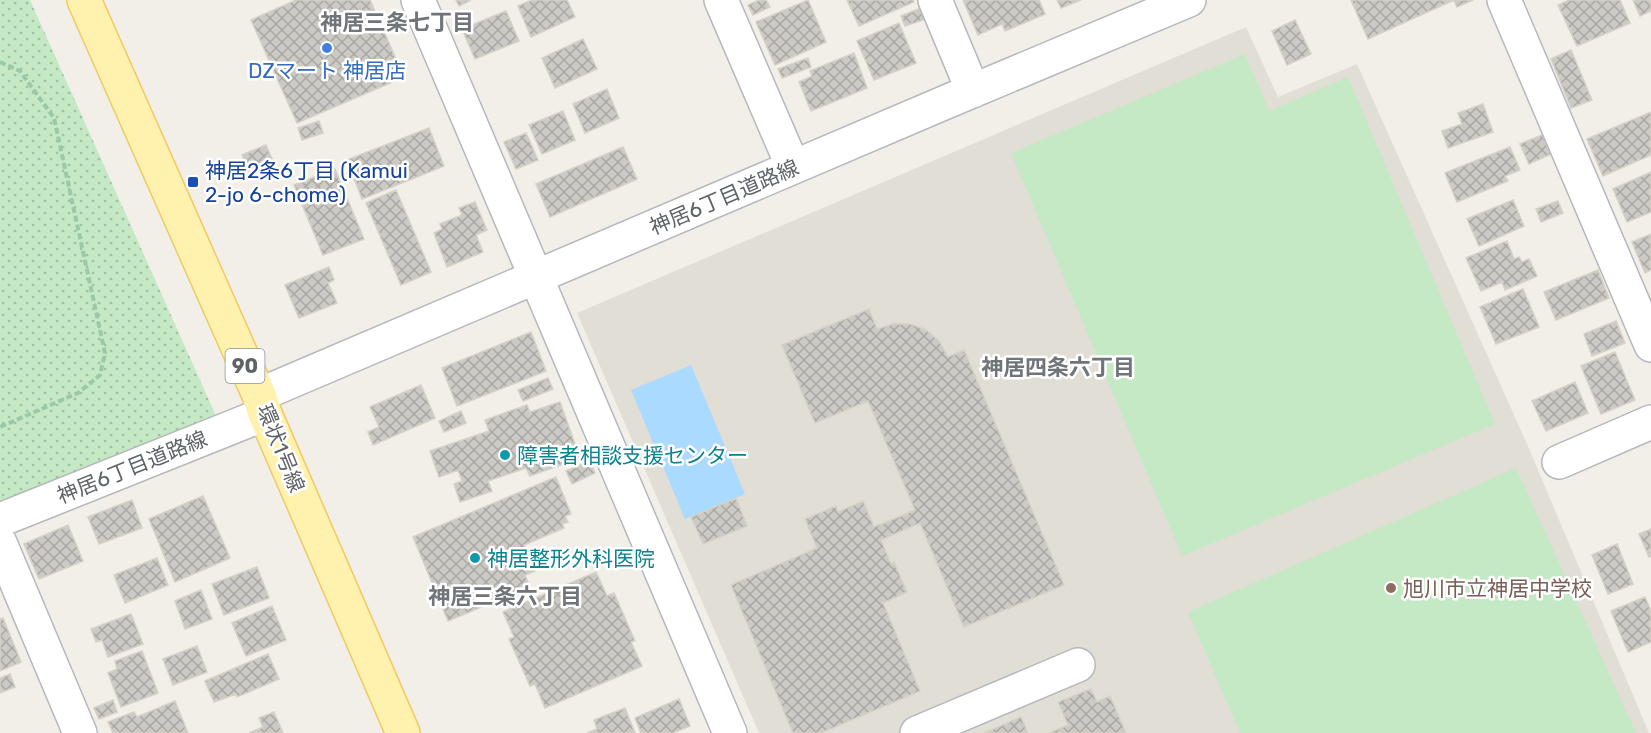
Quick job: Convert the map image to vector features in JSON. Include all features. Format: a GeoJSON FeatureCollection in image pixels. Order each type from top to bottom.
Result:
{"type":"FeatureCollection","features":[{"type":"Feature","properties":{"kind":"main road","name":"環状1号線"},"geometry":{"type":"LineString","coordinates":[[84,0],[262,404],[403,733]]}},
{"type":"Feature","properties":{"kind":"street"},"geometry":{"type":"LineString","coordinates":[[418,0],[730,733]]}},
{"type":"Feature","properties":{"kind":"street"},"geometry":{"type":"LineString","coordinates":[[722,0],[793,167]]}},
{"type":"Feature","properties":{"kind":"street"},"geometry":{"type":"LineString","coordinates":[[935,0],[973,91]]}},
{"type":"Feature","properties":{"kind":"street","name":"神居6丁目道路線"},"geometry":{"type":"LineString","coordinates":[[0,520],[262,404],[536,278],[973,91],[1135,10],[1189,0]]}},
{"type":"Feature","properties":{"kind":"street"},"geometry":{"type":"LineString","coordinates":[[1504,0],[1651,345]]}},
{"type":"Feature","properties":{"kind":"street"},"geometry":{"type":"LineString","coordinates":[[1559,462],[1651,422]]}},
{"type":"Feature","properties":{"kind":"street"},"geometry":{"type":"LineString","coordinates":[[0,543],[80,733]]}},
{"type":"Feature","properties":{"kind":"street"},"geometry":{"type":"LineString","coordinates":[[916,733],[1078,665]]}},
{"type":"Feature","properties":{"kind":"path"},"geometry":{"type":"LineString","coordinates":[[0,62],[20,71],[54,118],[105,353],[100,375],[78,393],[0,427]]}},
{"type":"Feature","properties":{"kind":"shaded area"},"geometry":{"type":"Polygon","coordinates":[[[1246,27],[1278,97],[1357,64],[1527,444],[1649,733],[759,733],[577,313],[1246,27]]]}},
{"type":"Feature","properties":{"kind":"green space"},"geometry":{"type":"Polygon","coordinates":[[[0,0],[30,0],[216,416],[0,509],[0,0]]]}},
{"type":"Feature","properties":{"kind":"green space"},"geometry":{"type":"Polygon","coordinates":[[[1245,54],[1269,111],[1348,77],[1495,424],[1182,556],[1011,153],[1245,54]]]}},
{"type":"Feature","properties":{"kind":"green space","name":"旭川市立神居中学校"},"geometry":{"type":"Polygon","coordinates":[[[1516,468],[1636,733],[1240,733],[1188,612],[1516,468]]]}},
{"type":"Feature","properties":{"kind":"water"},"geometry":{"type":"Polygon","coordinates":[[[691,365],[745,494],[685,519],[631,390],[691,365]]]}},
{"type":"Feature","properties":{"kind":"building","name":"DZマート 神居店"},"geometry":{"type":"Polygon","coordinates":[[[296,0],[370,0],[404,77],[297,123],[251,20],[296,0]]]}},
{"type":"Feature","properties":{"kind":"building"},"geometry":{"type":"Polygon","coordinates":[[[456,0],[471,0],[459,6],[456,0]]]}},
{"type":"Feature","properties":{"kind":"building"},"geometry":{"type":"Polygon","coordinates":[[[532,0],[567,0],[575,17],[531,37],[518,6],[532,0]]]}},
{"type":"Feature","properties":{"kind":"building"},"geometry":{"type":"Polygon","coordinates":[[[759,0],[766,0],[770,7],[753,15],[748,5],[759,0]]]}},
{"type":"Feature","properties":{"kind":"building"},"geometry":{"type":"Polygon","coordinates":[[[808,0],[826,42],[775,65],[756,22],[808,0]]]}},
{"type":"Feature","properties":{"kind":"building"},"geometry":{"type":"Polygon","coordinates":[[[847,0],[913,0],[914,2],[859,26],[847,0]]]}},
{"type":"Feature","properties":{"kind":"building"},"geometry":{"type":"Polygon","coordinates":[[[963,0],[1039,0],[1045,14],[1005,31],[1002,24],[978,35],[963,0]]]}},
{"type":"Feature","properties":{"kind":"building"},"geometry":{"type":"Polygon","coordinates":[[[1057,0],[1081,0],[1061,8],[1057,0]]]}},
{"type":"Feature","properties":{"kind":"building"},"geometry":{"type":"Polygon","coordinates":[[[1351,0],[1454,0],[1368,39],[1351,0]]]}},
{"type":"Feature","properties":{"kind":"building"},"geometry":{"type":"Polygon","coordinates":[[[1454,0],[1473,0],[1457,7],[1454,0]]]}},
{"type":"Feature","properties":{"kind":"building"},"geometry":{"type":"Polygon","coordinates":[[[1569,0],[1620,0],[1630,23],[1577,46],[1558,5],[1569,0]]]}},
{"type":"Feature","properties":{"kind":"building"},"geometry":{"type":"Polygon","coordinates":[[[1633,0],[1651,0],[1651,11],[1640,16],[1633,0]]]}},
{"type":"Feature","properties":{"kind":"building"},"geometry":{"type":"Polygon","coordinates":[[[921,8],[926,19],[905,26],[901,16],[921,8]]]}},
{"type":"Feature","properties":{"kind":"building"},"geometry":{"type":"Polygon","coordinates":[[[506,11],[519,41],[475,59],[462,29],[506,11]]]}},
{"type":"Feature","properties":{"kind":"building"},"geometry":{"type":"Polygon","coordinates":[[[1295,20],[1311,54],[1287,65],[1272,31],[1295,20]]]}},
{"type":"Feature","properties":{"kind":"building"},"geometry":{"type":"Polygon","coordinates":[[[899,23],[916,63],[874,80],[857,41],[899,23]]]}},
{"type":"Feature","properties":{"kind":"building"},"geometry":{"type":"Polygon","coordinates":[[[583,39],[597,69],[555,88],[542,58],[583,39]]]}},
{"type":"Feature","properties":{"kind":"building"},"geometry":{"type":"Polygon","coordinates":[[[1571,50],[1592,100],[1571,108],[1551,59],[1571,50]]]}},
{"type":"Feature","properties":{"kind":"building"},"geometry":{"type":"Polygon","coordinates":[[[854,53],[867,88],[811,111],[799,82],[812,76],[810,71],[854,53]]]}},
{"type":"Feature","properties":{"kind":"building"},"geometry":{"type":"Polygon","coordinates":[[[808,58],[811,67],[782,78],[778,69],[808,58]]]}},
{"type":"Feature","properties":{"kind":"building"},"geometry":{"type":"Polygon","coordinates":[[[607,89],[619,118],[585,133],[573,104],[607,89]]]}},
{"type":"Feature","properties":{"kind":"building"},"geometry":{"type":"Polygon","coordinates":[[[1483,104],[1493,132],[1448,148],[1442,131],[1462,124],[1458,113],[1483,104]]]}},
{"type":"Feature","properties":{"kind":"building"},"geometry":{"type":"Polygon","coordinates":[[[563,111],[575,140],[542,154],[529,125],[563,111]]]}},
{"type":"Feature","properties":{"kind":"building"},"geometry":{"type":"Polygon","coordinates":[[[1651,112],[1651,155],[1603,176],[1587,139],[1651,112]]]}},
{"type":"Feature","properties":{"kind":"building"},"geometry":{"type":"Polygon","coordinates":[[[319,121],[323,133],[302,140],[298,128],[319,121]]]}},
{"type":"Feature","properties":{"kind":"building"},"geometry":{"type":"Polygon","coordinates":[[[429,128],[444,166],[362,199],[347,160],[429,128]]]}},
{"type":"Feature","properties":{"kind":"building"},"geometry":{"type":"Polygon","coordinates":[[[526,133],[538,160],[516,169],[504,142],[526,133]]]}},
{"type":"Feature","properties":{"kind":"building"},"geometry":{"type":"Polygon","coordinates":[[[1542,135],[1551,154],[1529,164],[1520,144],[1542,135]]]}},
{"type":"Feature","properties":{"kind":"building"},"geometry":{"type":"Polygon","coordinates":[[[266,145],[276,168],[252,179],[242,155],[266,145]]]}},
{"type":"Feature","properties":{"kind":"building"},"geometry":{"type":"Polygon","coordinates":[[[623,147],[637,179],[550,217],[536,184],[623,147]]]}},
{"type":"Feature","properties":{"kind":"building"},"geometry":{"type":"Polygon","coordinates":[[[1510,147],[1520,170],[1505,176],[1508,181],[1457,202],[1445,173],[1510,147]]]}},
{"type":"Feature","properties":{"kind":"building"},"geometry":{"type":"Polygon","coordinates":[[[335,169],[364,239],[323,255],[294,185],[335,169]]]}},
{"type":"Feature","properties":{"kind":"building"},"geometry":{"type":"Polygon","coordinates":[[[1651,172],[1651,212],[1627,222],[1613,189],[1651,172]]]}},
{"type":"Feature","properties":{"kind":"building"},"geometry":{"type":"Polygon","coordinates":[[[396,190],[431,272],[401,285],[366,203],[396,190]]]}},
{"type":"Feature","properties":{"kind":"building"},"geometry":{"type":"Polygon","coordinates":[[[1513,200],[1524,226],[1479,246],[1467,219],[1513,200]]]}},
{"type":"Feature","properties":{"kind":"building"},"geometry":{"type":"Polygon","coordinates":[[[1558,201],[1563,213],[1541,222],[1536,209],[1558,201]]]}},
{"type":"Feature","properties":{"kind":"building"},"geometry":{"type":"Polygon","coordinates":[[[475,202],[487,230],[476,235],[483,252],[447,267],[434,233],[442,229],[440,224],[462,215],[459,208],[475,202]]]}},
{"type":"Feature","properties":{"kind":"building"},"geometry":{"type":"Polygon","coordinates":[[[1651,234],[1651,270],[1645,273],[1632,242],[1651,234]]]}},
{"type":"Feature","properties":{"kind":"building"},"geometry":{"type":"Polygon","coordinates":[[[1507,241],[1514,259],[1519,257],[1522,262],[1529,259],[1537,276],[1505,290],[1502,282],[1481,291],[1466,258],[1507,241]]]}},
{"type":"Feature","properties":{"kind":"building"},"geometry":{"type":"Polygon","coordinates":[[[329,267],[334,280],[328,283],[337,303],[299,318],[285,285],[329,267]]]}},
{"type":"Feature","properties":{"kind":"building"},"geometry":{"type":"Polygon","coordinates":[[[1598,270],[1609,298],[1556,320],[1544,292],[1598,270]]]}},
{"type":"Feature","properties":{"kind":"building"},"geometry":{"type":"Polygon","coordinates":[[[1523,289],[1539,327],[1496,344],[1480,307],[1523,289]]]}},
{"type":"Feature","properties":{"kind":"building"},"geometry":{"type":"Polygon","coordinates":[[[869,309],[877,329],[893,324],[910,324],[926,330],[939,341],[948,357],[964,350],[1064,585],[964,627],[920,523],[881,540],[907,592],[883,603],[920,691],[821,733],[793,733],[731,585],[817,548],[805,519],[836,506],[838,512],[863,501],[874,527],[915,510],[868,401],[815,423],[782,345],[869,309]]]}},
{"type":"Feature","properties":{"kind":"building"},"geometry":{"type":"Polygon","coordinates":[[[1616,321],[1625,343],[1592,356],[1584,334],[1616,321]]]}},
{"type":"Feature","properties":{"kind":"building"},"geometry":{"type":"Polygon","coordinates":[[[531,332],[546,371],[457,406],[442,368],[531,332]]]}},
{"type":"Feature","properties":{"kind":"building"},"geometry":{"type":"Polygon","coordinates":[[[1615,352],[1635,400],[1601,414],[1581,366],[1615,352]]]}},
{"type":"Feature","properties":{"kind":"building"},"geometry":{"type":"Polygon","coordinates":[[[548,378],[553,389],[523,401],[518,390],[548,378]]]}},
{"type":"Feature","properties":{"kind":"building"},"geometry":{"type":"Polygon","coordinates":[[[1575,382],[1588,413],[1546,431],[1532,401],[1575,382]]]}},
{"type":"Feature","properties":{"kind":"building"},"geometry":{"type":"Polygon","coordinates":[[[421,385],[435,418],[373,445],[368,432],[379,427],[370,407],[421,385]]]}},
{"type":"Feature","properties":{"kind":"building","name":"障害者相談支援センター"},"geometry":{"type":"Polygon","coordinates":[[[560,402],[580,458],[530,476],[526,468],[488,481],[492,491],[460,502],[454,484],[462,481],[458,470],[439,477],[430,451],[489,431],[485,420],[527,405],[530,412],[560,402]]]}},
{"type":"Feature","properties":{"kind":"building"},"geometry":{"type":"Polygon","coordinates":[[[461,411],[466,423],[444,432],[439,421],[461,411]]]}},
{"type":"Feature","properties":{"kind":"building"},"geometry":{"type":"Polygon","coordinates":[[[590,461],[595,473],[572,484],[566,471],[590,461]]]}},
{"type":"Feature","properties":{"kind":"building","name":"神居整形外科医院"},"geometry":{"type":"Polygon","coordinates":[[[556,477],[571,514],[565,516],[568,522],[562,524],[564,528],[524,545],[535,571],[525,575],[530,587],[448,621],[413,537],[556,477]]]}},
{"type":"Feature","properties":{"kind":"building"},"geometry":{"type":"Polygon","coordinates":[[[203,496],[230,558],[175,582],[149,519],[203,496]]]}},
{"type":"Feature","properties":{"kind":"building"},"geometry":{"type":"Polygon","coordinates":[[[736,498],[747,526],[703,544],[691,517],[736,498]]]}},
{"type":"Feature","properties":{"kind":"building"},"geometry":{"type":"Polygon","coordinates":[[[132,500],[142,528],[99,544],[88,517],[132,500]]]}},
{"type":"Feature","properties":{"kind":"building"},"geometry":{"type":"Polygon","coordinates":[[[68,525],[83,561],[39,579],[24,544],[68,525]]]}},
{"type":"Feature","properties":{"kind":"building"},"geometry":{"type":"Polygon","coordinates":[[[1651,529],[1651,556],[1649,557],[1639,534],[1651,529]]]}},
{"type":"Feature","properties":{"kind":"building"},"geometry":{"type":"Polygon","coordinates":[[[1617,544],[1633,584],[1608,594],[1592,555],[1617,544]]]}},
{"type":"Feature","properties":{"kind":"building"},"geometry":{"type":"Polygon","coordinates":[[[157,558],[168,585],[125,603],[114,575],[157,558]]]}},
{"type":"Feature","properties":{"kind":"building"},"geometry":{"type":"Polygon","coordinates":[[[257,567],[269,598],[224,615],[212,584],[257,567]]]}},
{"type":"Feature","properties":{"kind":"building"},"geometry":{"type":"Polygon","coordinates":[[[596,572],[607,596],[614,593],[635,641],[631,642],[642,666],[545,708],[535,684],[530,686],[509,639],[514,637],[503,612],[596,572]]]}},
{"type":"Feature","properties":{"kind":"building"},"geometry":{"type":"Polygon","coordinates":[[[201,590],[212,619],[185,629],[175,601],[201,590]]]}},
{"type":"Feature","properties":{"kind":"building"},"geometry":{"type":"Polygon","coordinates":[[[1645,597],[1651,611],[1651,642],[1628,652],[1611,611],[1645,597]]]}},
{"type":"Feature","properties":{"kind":"building"},"geometry":{"type":"Polygon","coordinates":[[[272,606],[286,640],[246,656],[232,623],[272,606]]]}},
{"type":"Feature","properties":{"kind":"building"},"geometry":{"type":"Polygon","coordinates":[[[131,614],[143,644],[108,657],[102,640],[96,642],[91,629],[131,614]]]}},
{"type":"Feature","properties":{"kind":"building"},"geometry":{"type":"Polygon","coordinates":[[[3,618],[21,662],[0,671],[0,619],[3,618]]]}},
{"type":"Feature","properties":{"kind":"building"},"geometry":{"type":"Polygon","coordinates":[[[197,646],[207,672],[173,685],[163,659],[197,646]]]}},
{"type":"Feature","properties":{"kind":"building"},"geometry":{"type":"Polygon","coordinates":[[[142,651],[158,693],[121,707],[108,673],[117,669],[115,661],[142,651]]]}},
{"type":"Feature","properties":{"kind":"building"},"geometry":{"type":"Polygon","coordinates":[[[268,654],[279,679],[237,697],[236,694],[214,702],[205,681],[268,654]]]}},
{"type":"Feature","properties":{"kind":"building"},"geometry":{"type":"Polygon","coordinates":[[[10,674],[15,687],[0,693],[0,678],[10,674]]]}},
{"type":"Feature","properties":{"kind":"building"},"geometry":{"type":"Polygon","coordinates":[[[1091,689],[1097,702],[1110,696],[1126,733],[1049,733],[1068,725],[1058,702],[1091,689]]]}},
{"type":"Feature","properties":{"kind":"building"},"geometry":{"type":"Polygon","coordinates":[[[679,699],[690,726],[673,733],[641,733],[635,718],[679,699]]]}},
{"type":"Feature","properties":{"kind":"building"},"geometry":{"type":"Polygon","coordinates":[[[113,700],[117,712],[99,719],[94,708],[113,700]]]}},
{"type":"Feature","properties":{"kind":"building"},"geometry":{"type":"Polygon","coordinates":[[[175,701],[188,733],[113,733],[108,722],[134,712],[137,717],[175,701]]]}},
{"type":"Feature","properties":{"kind":"building"},"geometry":{"type":"Polygon","coordinates":[[[625,708],[635,733],[587,733],[597,729],[594,720],[625,708]]]}},
{"type":"Feature","properties":{"kind":"building"},"geometry":{"type":"Polygon","coordinates":[[[274,712],[283,733],[249,733],[263,727],[259,718],[274,712]]]}},
{"type":"Feature","properties":{"kind":"building"},"geometry":{"type":"Polygon","coordinates":[[[1021,717],[1028,733],[984,733],[1021,717]]]}},
{"type":"Feature","properties":{"kind":"place","name":"DZマート 神居店"},"geometry":{"type":"Point","coordinates":[327,48]}},
{"type":"Feature","properties":{"kind":"place","name":"神居2条6丁目 (Kamui 2-jo 6-chome)"},"geometry":{"type":"Point","coordinates":[193,182]}},
{"type":"Feature","properties":{"kind":"place","name":"障害者相談支援センター"},"geometry":{"type":"Point","coordinates":[505,455]}},
{"type":"Feature","properties":{"kind":"place","name":"神居整形外科医院"},"geometry":{"type":"Point","coordinates":[475,558]}},
{"type":"Feature","properties":{"kind":"place","name":"旭川市立神居中学校"},"geometry":{"type":"Point","coordinates":[1391,588]}},
{"type":"Feature","properties":{"kind":"district","name":"神居三条七丁目"},"geometry":{"type":"Point","coordinates":[397,22]}},
{"type":"Feature","properties":{"kind":"district","name":"神居四条六丁目"},"geometry":{"type":"Point","coordinates":[1058,367]}},
{"type":"Feature","properties":{"kind":"district","name":"神居三条六丁目"},"geometry":{"type":"Point","coordinates":[505,596]}}]}
